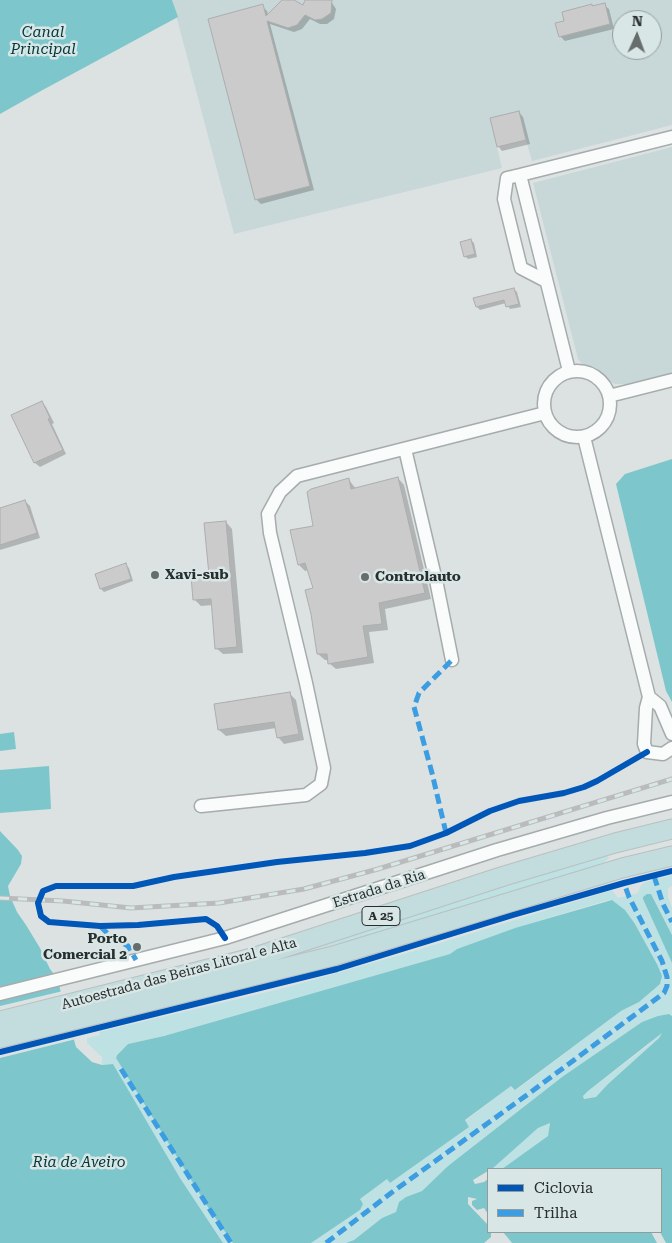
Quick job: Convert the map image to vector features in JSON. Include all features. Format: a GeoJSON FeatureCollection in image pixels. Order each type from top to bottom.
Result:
{"type":"FeatureCollection","features":[{"type":"Feature","properties":{"kind":"highway","name":"Autoestrada das Beiras Litoral e Alta"},"geometry":{"type":"LineString","coordinates":[[0,1038],[91,1007],[252,958],[513,873],[615,843],[672,829]]}},
{"type":"Feature","properties":{"kind":"highway","name":"Autoestrada das Beiras Litoral e Alta"},"geometry":{"type":"LineString","coordinates":[[0,1020],[91,1007],[333,956],[613,871],[672,856]]}},
{"type":"Feature","properties":{"kind":"street"},"geometry":{"type":"LineString","coordinates":[[546,281],[521,268],[504,200],[507,178],[672,137]]}},
{"type":"Feature","properties":{"kind":"street"},"geometry":{"type":"LineString","coordinates":[[520,175],[568,371]]}},
{"type":"Feature","properties":{"kind":"street"},"geometry":{"type":"LineString","coordinates":[[568,371],[584,371],[597,378],[607,389],[609,396],[610,404],[607,418],[598,430],[584,437],[569,437],[556,431],[546,419],[543,405],[546,390],[555,378],[568,371]]}},
{"type":"Feature","properties":{"kind":"street"},"geometry":{"type":"LineString","coordinates":[[609,396],[672,380]]}},
{"type":"Feature","properties":{"kind":"street"},"geometry":{"type":"LineString","coordinates":[[202,806],[306,795],[321,784],[324,768],[270,533],[268,514],[280,492],[297,476],[545,413]]}},
{"type":"Feature","properties":{"kind":"street"},"geometry":{"type":"LineString","coordinates":[[584,437],[649,697],[646,708],[644,744],[647,752],[663,754],[672,748]]}},
{"type":"Feature","properties":{"kind":"street"},"geometry":{"type":"LineString","coordinates":[[405,449],[437,585],[452,660]]}},
{"type":"Feature","properties":{"kind":"street"},"geometry":{"type":"LineString","coordinates":[[649,697],[660,706],[672,734]]}},
{"type":"Feature","properties":{"kind":"street","name":"Estrada da Ria"},"geometry":{"type":"LineString","coordinates":[[0,994],[225,938],[497,850],[607,818],[672,802]]}},
{"type":"Feature","properties":{"kind":"shaded area"},"geometry":{"type":"Polygon","coordinates":[[[172,0],[672,0],[672,125],[532,161],[526,140],[497,147],[502,168],[234,234],[172,0]]]}},
{"type":"Feature","properties":{"kind":"shaded area"},"geometry":{"type":"Polygon","coordinates":[[[672,147],[672,373],[628,384],[615,384],[596,368],[582,364],[578,359],[533,183],[672,147]]]}},
{"type":"Feature","properties":{"kind":"shaded area"},"geometry":{"type":"Polygon","coordinates":[[[599,854],[609,858],[601,865],[371,935],[160,990],[599,854]]]}},
{"type":"Feature","properties":{"kind":"shaded area"},"geometry":{"type":"Polygon","coordinates":[[[672,875],[672,886],[668,888],[668,897],[672,908],[672,935],[653,897],[643,899],[672,963],[672,1016],[669,1014],[642,1022],[562,1077],[448,1166],[422,1191],[399,1202],[396,1212],[382,1218],[354,1240],[346,1243],[311,1243],[360,1210],[360,1199],[387,1179],[390,1183],[469,1127],[465,1121],[511,1086],[516,1090],[621,1011],[639,1002],[657,963],[625,910],[612,900],[605,901],[515,928],[457,949],[451,954],[164,1036],[128,1044],[117,1054],[116,1058],[209,1209],[233,1243],[223,1243],[180,1178],[113,1064],[102,1065],[102,1057],[87,1043],[87,1038],[100,1035],[99,1032],[288,987],[414,951],[612,890],[618,898],[638,893],[641,885],[646,882],[672,875]]]}},
{"type":"Feature","properties":{"kind":"shaded area"},"geometry":{"type":"Polygon","coordinates":[[[663,1031],[659,1038],[608,1084],[596,1098],[585,1099],[583,1096],[588,1091],[647,1046],[663,1031]]]}},
{"type":"Feature","properties":{"kind":"shaded area"},"geometry":{"type":"Polygon","coordinates":[[[550,1123],[548,1136],[503,1168],[491,1168],[538,1128],[550,1123]]]}},
{"type":"Feature","properties":{"kind":"water","name":"Canal Principal"},"geometry":{"type":"Polygon","coordinates":[[[0,0],[172,0],[178,17],[0,114],[0,0]]]}},
{"type":"Feature","properties":{"kind":"water"},"geometry":{"type":"Polygon","coordinates":[[[672,459],[672,702],[666,691],[616,484],[625,474],[672,459]]]}},
{"type":"Feature","properties":{"kind":"water"},"geometry":{"type":"Polygon","coordinates":[[[14,732],[16,749],[0,751],[0,734],[14,732]]]}},
{"type":"Feature","properties":{"kind":"water"},"geometry":{"type":"Polygon","coordinates":[[[49,766],[51,809],[0,813],[0,770],[49,766]]]}},
{"type":"Feature","properties":{"kind":"water","name":"Ria de Aveiro"},"geometry":{"type":"Polygon","coordinates":[[[0,831],[22,856],[21,864],[8,886],[10,896],[17,912],[57,978],[76,1047],[92,1062],[102,1065],[113,1064],[180,1178],[223,1243],[0,1243],[0,831]]]}},
{"type":"Feature","properties":{"kind":"water"},"geometry":{"type":"Polygon","coordinates":[[[647,894],[651,894],[672,935],[672,963],[643,899],[647,894]]]}},
{"type":"Feature","properties":{"kind":"water"},"geometry":{"type":"Polygon","coordinates":[[[612,900],[625,910],[635,924],[662,976],[660,984],[639,1002],[621,1011],[515,1090],[511,1086],[465,1120],[469,1127],[390,1183],[387,1179],[360,1199],[363,1204],[360,1210],[311,1243],[233,1243],[209,1209],[116,1058],[128,1044],[164,1036],[450,954],[457,949],[515,928],[612,900]]]}},
{"type":"Feature","properties":{"kind":"water"},"geometry":{"type":"Polygon","coordinates":[[[669,1014],[672,1016],[672,1243],[666,1243],[661,1233],[662,1168],[503,1168],[548,1136],[550,1123],[538,1128],[493,1168],[487,1168],[487,1172],[473,1180],[475,1184],[487,1180],[487,1212],[484,1208],[477,1210],[472,1205],[472,1201],[477,1199],[468,1197],[468,1204],[487,1224],[487,1233],[491,1233],[491,1237],[484,1243],[346,1243],[354,1240],[382,1218],[396,1212],[399,1202],[422,1191],[448,1166],[562,1077],[642,1022],[658,1016],[669,1014]],[[662,1033],[588,1091],[583,1096],[584,1099],[596,1097],[659,1038],[662,1033]]]}},
{"type":"Feature","properties":{"kind":"water"},"geometry":{"type":"Polygon","coordinates":[[[504,1233],[652,1233],[657,1243],[512,1243],[504,1233]]]}},
{"type":"Feature","properties":{"kind":"pier"},"geometry":{"type":"Polygon","coordinates":[[[63,991],[76,1039],[0,1058],[0,1006],[63,991]]]}},
{"type":"Feature","properties":{"kind":"building"},"geometry":{"type":"Polygon","coordinates":[[[282,0],[294,0],[303,5],[305,0],[332,0],[331,13],[322,19],[315,20],[305,15],[297,25],[288,28],[267,21],[310,186],[255,200],[208,19],[263,4],[266,16],[282,0]]]}},
{"type":"Feature","properties":{"kind":"building"},"geometry":{"type":"Polygon","coordinates":[[[605,3],[610,24],[559,37],[555,23],[564,21],[562,12],[592,4],[592,6],[605,3]]]}},
{"type":"Feature","properties":{"kind":"building"},"geometry":{"type":"Polygon","coordinates":[[[519,111],[526,140],[497,147],[490,118],[519,111]]]}},
{"type":"Feature","properties":{"kind":"building"},"geometry":{"type":"Polygon","coordinates":[[[471,239],[475,254],[464,257],[460,242],[471,239]]]}},
{"type":"Feature","properties":{"kind":"building"},"geometry":{"type":"Polygon","coordinates":[[[514,288],[519,304],[506,307],[504,300],[476,307],[473,298],[514,288]]]}},
{"type":"Feature","properties":{"kind":"building"},"geometry":{"type":"Polygon","coordinates":[[[42,401],[50,418],[48,419],[63,450],[34,463],[11,415],[42,401]]]}},
{"type":"Feature","properties":{"kind":"building","name":"Controlauto"},"geometry":{"type":"Polygon","coordinates":[[[398,477],[425,593],[379,603],[382,624],[363,626],[368,657],[328,664],[327,654],[317,654],[305,590],[313,588],[305,563],[298,565],[290,530],[313,526],[307,492],[311,489],[349,478],[351,489],[398,477]]]}},
{"type":"Feature","properties":{"kind":"building"},"geometry":{"type":"Polygon","coordinates":[[[25,500],[37,533],[0,545],[0,508],[25,500]]]}},
{"type":"Feature","properties":{"kind":"building"},"geometry":{"type":"Polygon","coordinates":[[[226,521],[237,647],[215,649],[211,599],[193,600],[191,576],[209,575],[204,523],[226,521]]]}},
{"type":"Feature","properties":{"kind":"building"},"geometry":{"type":"Polygon","coordinates":[[[126,563],[131,579],[100,589],[95,574],[126,563]]]}},
{"type":"Feature","properties":{"kind":"building"},"geometry":{"type":"Polygon","coordinates":[[[290,692],[299,734],[277,738],[274,722],[218,730],[214,704],[290,692]]]}},
{"type":"Feature","properties":{"kind":"railway"},"geometry":{"type":"LineString","coordinates":[[0,898],[63,901],[131,908],[219,903],[304,889],[378,869],[672,779]]}},
{"type":"Feature","properties":{"kind":"marked path"},"geometry":{"type":"LineString","coordinates":[[446,833],[414,707],[419,693],[452,660]]}},
{"type":"Feature","properties":{"kind":"marked path"},"geometry":{"type":"LineString","coordinates":[[654,876],[663,904],[672,922]]}},
{"type":"Feature","properties":{"kind":"marked path"},"geometry":{"type":"LineString","coordinates":[[326,1243],[391,1193],[664,993],[667,986],[667,977],[662,961],[629,897],[624,883]]}},
{"type":"Feature","properties":{"kind":"marked path"},"geometry":{"type":"LineString","coordinates":[[100,926],[110,936],[128,946],[136,960]]}},
{"type":"Feature","properties":{"kind":"marked path"},"geometry":{"type":"LineString","coordinates":[[121,1069],[231,1243]]}},
{"type":"Feature","properties":{"kind":"cycle path"},"geometry":{"type":"LineString","coordinates":[[225,938],[217,926],[206,919],[138,925],[100,926],[49,922],[41,916],[38,903],[43,891],[56,886],[133,886],[174,877],[277,862],[365,853],[410,846],[446,833],[490,811],[519,801],[564,793],[584,787],[647,752]]}},
{"type":"Feature","properties":{"kind":"cycle path"},"geometry":{"type":"LineString","coordinates":[[0,1052],[337,969],[513,915],[672,871]]}},
{"type":"Feature","properties":{"kind":"place","name":"Xavi-sub"},"geometry":{"type":"Point","coordinates":[155,575]}},
{"type":"Feature","properties":{"kind":"place","name":"Controlauto"},"geometry":{"type":"Point","coordinates":[365,577]}},
{"type":"Feature","properties":{"kind":"place","name":"Porto Comercial 2"},"geometry":{"type":"Point","coordinates":[137,947]}}]}
